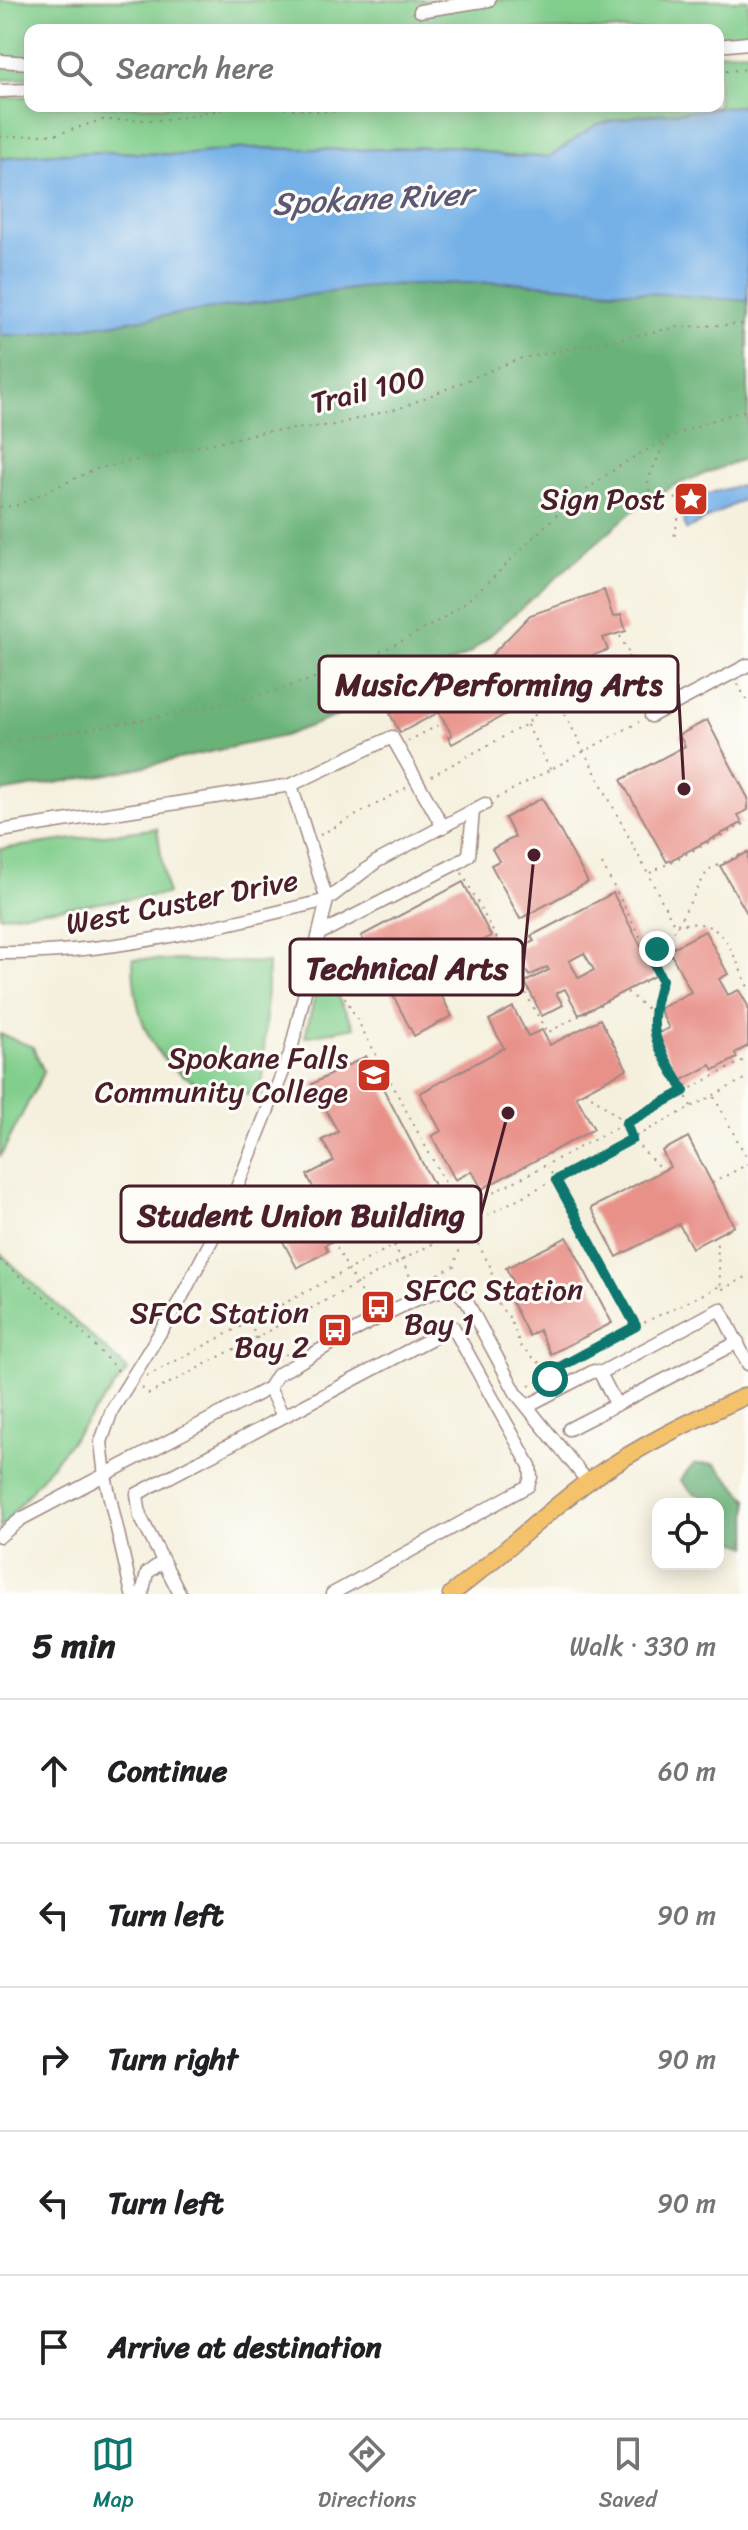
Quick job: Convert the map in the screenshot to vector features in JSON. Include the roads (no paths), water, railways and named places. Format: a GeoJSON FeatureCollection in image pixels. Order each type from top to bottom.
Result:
{"type":"FeatureCollection","features":[{"type":"Feature","properties":{"kind":"main road"},"geometry":{"type":"LineString","coordinates":[[451,1594],[505,1554],[588,1482],[654,1439],[748,1395]]}},
{"type":"Feature","properties":{"kind":"street"},"geometry":{"type":"LineString","coordinates":[[420,11],[489,0]]}},
{"type":"Feature","properties":{"kind":"street"},"geometry":{"type":"LineString","coordinates":[[724,45],[748,43]]}},
{"type":"Feature","properties":{"kind":"street"},"geometry":{"type":"LineString","coordinates":[[0,61],[24,63]]}},
{"type":"Feature","properties":{"kind":"street"},"geometry":{"type":"LineString","coordinates":[[0,91],[24,90]]}},
{"type":"Feature","properties":{"kind":"street"},"geometry":{"type":"LineString","coordinates":[[656,713],[748,665]]}},
{"type":"Feature","properties":{"kind":"street"},"geometry":{"type":"LineString","coordinates":[[0,831],[291,785],[392,737],[443,827]]}},
{"type":"Feature","properties":{"kind":"street"},"geometry":{"type":"LineString","coordinates":[[132,1594],[105,1476],[101,1442],[112,1410],[179,1302],[230,1205],[290,1054],[327,900],[291,785]]}},
{"type":"Feature","properties":{"kind":"street"},"geometry":{"type":"LineString","coordinates":[[327,900],[376,862],[485,804]]}},
{"type":"Feature","properties":{"kind":"street"},"geometry":{"type":"LineString","coordinates":[[318,937],[469,855],[473,811]]}},
{"type":"Feature","properties":{"kind":"street","name":"West Custer Drive"},"geometry":{"type":"LineString","coordinates":[[0,953],[53,954],[197,932],[327,900]]}},
{"type":"Feature","properties":{"kind":"street"},"geometry":{"type":"LineString","coordinates":[[0,1536],[21,1519],[269,1388],[277,1375],[303,1360],[408,1305],[448,1289],[458,1291],[467,1302],[527,1406],[588,1482]]}},
{"type":"Feature","properties":{"kind":"street"},"geometry":{"type":"LineString","coordinates":[[600,1373],[720,1309],[748,1364]]}},
{"type":"Feature","properties":{"kind":"street"},"geometry":{"type":"LineString","coordinates":[[180,1594],[140,1516],[137,1494],[282,1414],[453,1327],[530,1466],[528,1486],[332,1594]]}},
{"type":"Feature","properties":{"kind":"street"},"geometry":{"type":"LineString","coordinates":[[569,1429],[738,1342]]}},
{"type":"Feature","properties":{"kind":"street"},"geometry":{"type":"LineString","coordinates":[[527,1406],[594,1371],[600,1373],[616,1404]]}},
{"type":"Feature","properties":{"kind":"street"},"geometry":{"type":"LineString","coordinates":[[269,1388],[282,1414]]}},
{"type":"Feature","properties":{"kind":"street"},"geometry":{"type":"LineString","coordinates":[[142,1594],[147,1573],[162,1562]]}},
{"type":"Feature","properties":{"kind":"water","name":"Spokane River"},"geometry":{"type":"Polygon","coordinates":[[[748,105],[748,301],[513,282],[379,285],[32,335],[0,335],[0,159],[36,154],[111,152],[182,155],[246,148],[358,150],[457,146],[505,156],[549,157],[597,124],[678,112],[724,112],[724,107],[748,105]]]}},
{"type":"Feature","properties":{"kind":"water"},"geometry":{"type":"Polygon","coordinates":[[[739,486],[748,488],[748,497],[686,530],[686,510],[692,503],[709,494],[739,486]]]}},
{"type":"Feature","properties":{"kind":"place","name":"Sign Post"},"geometry":{"type":"Point","coordinates":[691,499]}},
{"type":"Feature","properties":{"kind":"place","name":"Music/Performing Arts"},"geometry":{"type":"Point","coordinates":[684,789]}},
{"type":"Feature","properties":{"kind":"place","name":"Technical Arts"},"geometry":{"type":"Point","coordinates":[534,855]}},
{"type":"Feature","properties":{"kind":"place","name":"Spokane Falls Community College"},"geometry":{"type":"Point","coordinates":[374,1075]}},
{"type":"Feature","properties":{"kind":"place","name":"Student Union Building"},"geometry":{"type":"Point","coordinates":[508,1113]}},
{"type":"Feature","properties":{"kind":"place","name":"SFCC Station Bay 1"},"geometry":{"type":"Point","coordinates":[378,1307]}},
{"type":"Feature","properties":{"kind":"place","name":"SFCC Station Bay 2"},"geometry":{"type":"Point","coordinates":[335,1330]}}]}
